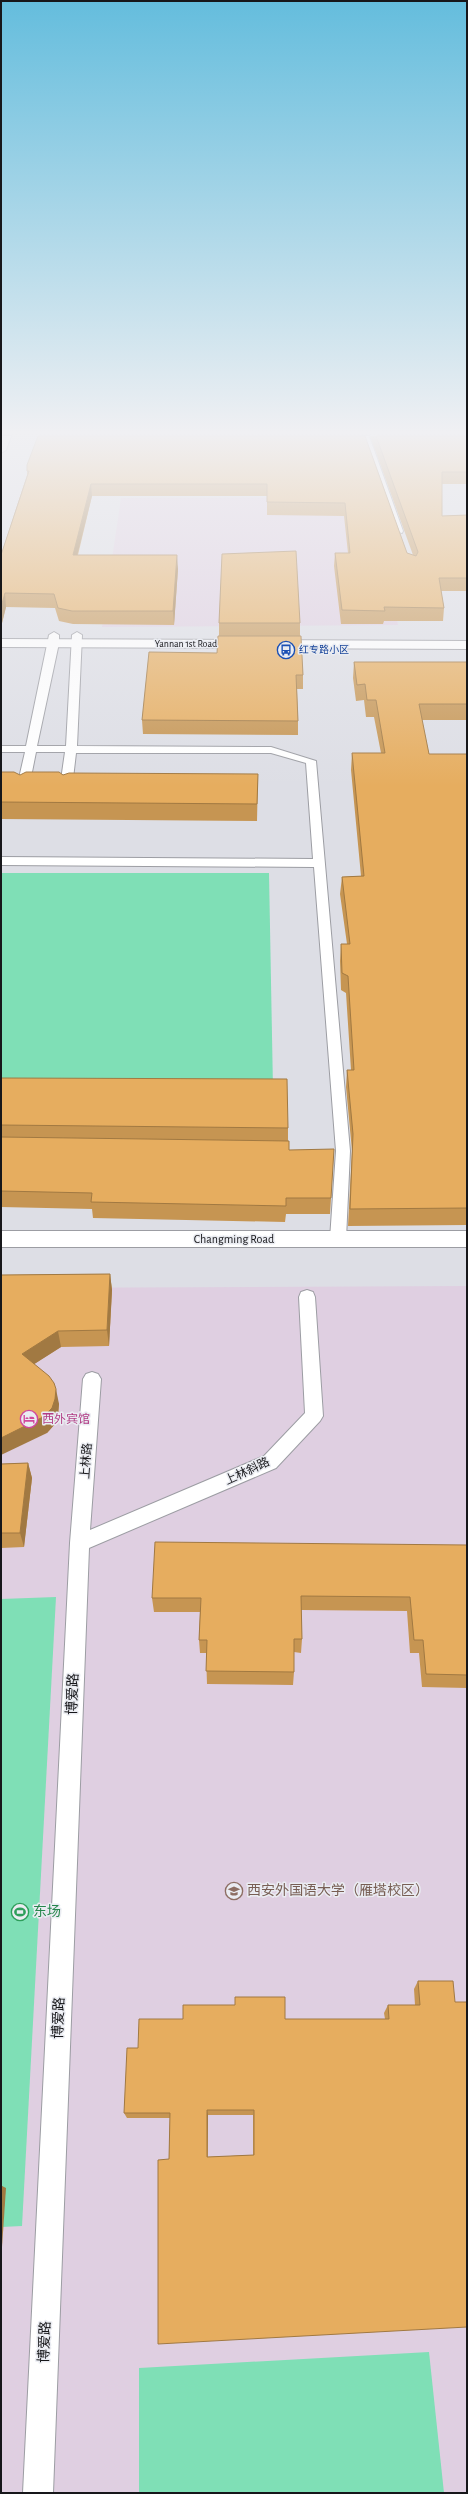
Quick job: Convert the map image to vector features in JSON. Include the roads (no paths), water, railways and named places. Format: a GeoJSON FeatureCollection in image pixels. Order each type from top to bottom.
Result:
{"type":"FeatureCollection","features":[{"type":"Feature","properties":{"kind":"main road","name":"Yannan 1st Road"},"geometry":{"type":"LineString","coordinates":[[1,634],[54,639]]}},
{"type":"Feature","properties":{"kind":"main road","name":"Yannan 1st Road"},"geometry":{"type":"LineString","coordinates":[[1,643],[54,639],[467,637]]}},
{"type":"Feature","properties":{"kind":"main road","name":"Yannan 1st Road"},"geometry":{"type":"LineString","coordinates":[[77,639],[467,645]]}},
{"type":"Feature","properties":{"kind":"main road","name":"Changming Road"},"geometry":{"type":"LineString","coordinates":[[1,1239],[467,1239]]}},
{"type":"Feature","properties":{"kind":"lane"},"geometry":{"type":"LineString","coordinates":[[23,786],[54,639]]}},
{"type":"Feature","properties":{"kind":"lane"},"geometry":{"type":"LineString","coordinates":[[66,787],[72,749],[77,639]]}},
{"type":"Feature","properties":{"kind":"lane"},"geometry":{"type":"LineString","coordinates":[[1,749],[271,750],[311,762],[343,1150],[338,1239]]}},
{"type":"Feature","properties":{"kind":"lane"},"geometry":{"type":"LineString","coordinates":[[1,861],[319,863]]}},
{"type":"Feature","properties":{"kind":"lane"},"geometry":{"type":"LineString","coordinates":[[328,1150],[343,1150]]}},
{"type":"Feature","properties":{"kind":"lane","name":"上林斜路"},"geometry":{"type":"LineString","coordinates":[[80,1543],[270,1462],[314,1416],[307,1297]]}},
{"type":"Feature","properties":{"kind":"lane","name":"上林路"},"geometry":{"type":"LineString","coordinates":[[80,1543],[92,1379]]}},
{"type":"Feature","properties":{"kind":"lane","name":"博爱路"},"geometry":{"type":"LineString","coordinates":[[38,2493],[80,1543]]}},
{"type":"Feature","properties":{"kind":"place","name":"红专路小区"},"geometry":{"type":"Point","coordinates":[286,650]}},
{"type":"Feature","properties":{"kind":"place","name":"西外宾馆"},"geometry":{"type":"Point","coordinates":[29,1419]}},
{"type":"Feature","properties":{"kind":"place","name":"西安外国语大学（雁塔校区）"},"geometry":{"type":"Point","coordinates":[234,1891]}},
{"type":"Feature","properties":{"kind":"place","name":"东场"},"geometry":{"type":"Point","coordinates":[20,1912]}}]}
